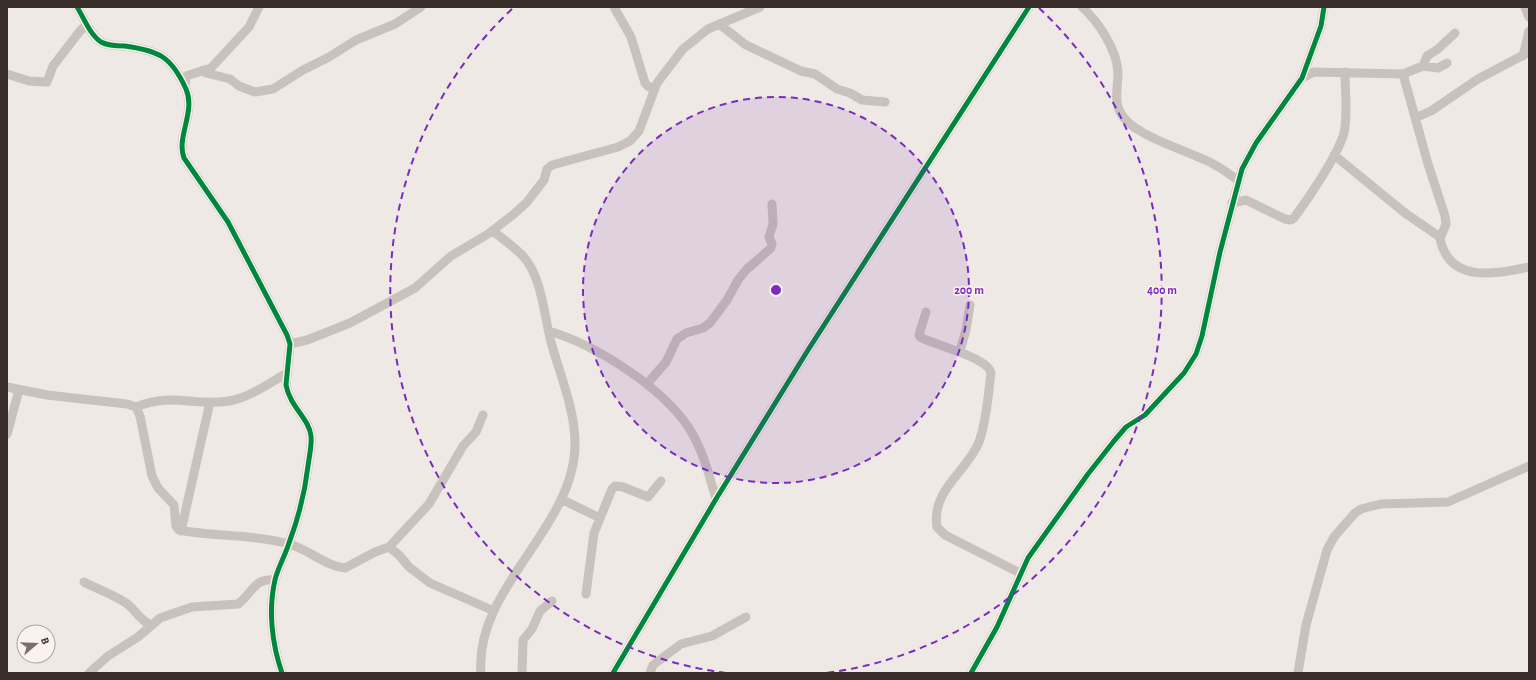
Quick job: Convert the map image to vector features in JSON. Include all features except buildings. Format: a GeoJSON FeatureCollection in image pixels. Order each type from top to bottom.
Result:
{"type":"FeatureCollection","features":[{"type":"Feature","properties":{"kind":"street"},"geometry":{"type":"LineString","coordinates":[[77,7],[96,38],[106,44],[141,48],[160,54],[172,66],[185,87],[188,96],[188,112],[181,148],[184,158],[228,222],[290,344],[286,385],[288,397],[308,426],[311,436],[306,486],[289,544],[275,580],[272,630],[282,673]]}},
{"type":"Feature","properties":{"kind":"street"},"geometry":{"type":"LineString","coordinates":[[185,87],[186,76],[211,68],[244,32],[254,18],[259,7]]}},
{"type":"Feature","properties":{"kind":"street"},"geometry":{"type":"LineString","coordinates":[[203,70],[230,79],[240,86],[255,92],[273,89],[302,70],[329,57],[356,40],[395,24],[421,7]]}},
{"type":"Feature","properties":{"kind":"street"},"geometry":{"type":"LineString","coordinates":[[614,7],[631,37],[645,83],[649,87],[655,88]]}},
{"type":"Feature","properties":{"kind":"street"},"geometry":{"type":"LineString","coordinates":[[290,344],[307,340],[350,323],[415,288],[451,256],[493,231],[527,202],[544,180],[547,169],[552,165],[618,147],[634,138],[642,125],[655,88],[669,66],[683,49],[700,34],[719,24],[760,7]]}},
{"type":"Feature","properties":{"kind":"street"},"geometry":{"type":"LineString","coordinates":[[613,673],[716,499],[825,324],[1029,7]]}},
{"type":"Feature","properties":{"kind":"street"},"geometry":{"type":"LineString","coordinates":[[1082,7],[1103,34],[1115,58],[1118,74],[1117,105],[1120,113],[1125,119],[1141,131],[1176,149],[1214,164],[1238,180]]}},
{"type":"Feature","properties":{"kind":"street"},"geometry":{"type":"LineString","coordinates":[[971,673],[997,627],[1020,573],[1036,546],[1114,441],[1126,427],[1145,415],[1184,373],[1193,361],[1202,336],[1238,180],[1244,164],[1252,150],[1302,78],[1323,18],[1324,7]]}},
{"type":"Feature","properties":{"kind":"street"},"geometry":{"type":"LineString","coordinates":[[1525,7],[1529,17]]}},
{"type":"Feature","properties":{"kind":"street"},"geometry":{"type":"LineString","coordinates":[[719,24],[746,45],[801,71],[820,76],[837,89],[850,93],[862,100],[885,102]]}},
{"type":"Feature","properties":{"kind":"street"},"geometry":{"type":"LineString","coordinates":[[7,74],[29,81],[47,82],[53,66],[80,31],[86,26],[91,31]]}},
{"type":"Feature","properties":{"kind":"street"},"geometry":{"type":"LineString","coordinates":[[1415,118],[1431,111],[1478,79],[1526,54],[1529,31]]}},
{"type":"Feature","properties":{"kind":"street"},"geometry":{"type":"LineString","coordinates":[[1423,66],[1424,59],[1438,49],[1454,33]]}},
{"type":"Feature","properties":{"kind":"street"},"geometry":{"type":"LineString","coordinates":[[1302,78],[1314,72],[1403,74],[1423,66],[1438,68],[1447,63]]}},
{"type":"Feature","properties":{"kind":"street"},"geometry":{"type":"LineString","coordinates":[[1232,202],[1246,200],[1291,220],[1298,213],[1334,155],[1343,135],[1345,125],[1345,72]]}},
{"type":"Feature","properties":{"kind":"street"},"geometry":{"type":"LineString","coordinates":[[1403,74],[1445,216],[1446,224],[1440,237],[1440,242],[1447,257],[1463,269],[1487,274],[1529,267]]}},
{"type":"Feature","properties":{"kind":"street"},"geometry":{"type":"LineString","coordinates":[[1334,155],[1405,213],[1440,237]]}},
{"type":"Feature","properties":{"kind":"street"},"geometry":{"type":"LineString","coordinates":[[647,384],[666,362],[677,339],[686,333],[703,328],[710,323],[742,275],[771,248],[772,244],[769,237],[773,224],[772,204]]}},
{"type":"Feature","properties":{"kind":"street"},"geometry":{"type":"LineString","coordinates":[[481,673],[486,632],[494,611],[561,499],[570,474],[575,444],[570,408],[548,331],[539,288],[530,265],[516,249],[493,231]]}},
{"type":"Feature","properties":{"kind":"street"},"geometry":{"type":"LineString","coordinates":[[960,351],[966,330],[970,305]]}},
{"type":"Feature","properties":{"kind":"street"},"geometry":{"type":"LineString","coordinates":[[926,312],[919,335],[920,337],[960,351],[988,367],[991,373],[979,441],[970,459],[946,488],[937,513],[937,527],[945,535],[1020,573]]}},
{"type":"Feature","properties":{"kind":"street"},"geometry":{"type":"LineString","coordinates":[[548,331],[589,348],[647,384],[667,402],[689,428],[706,465],[716,499]]}},
{"type":"Feature","properties":{"kind":"street"},"geometry":{"type":"LineString","coordinates":[[7,387],[19,390],[122,404],[136,408],[148,402],[165,400],[179,399],[210,402],[229,401],[254,392],[287,373]]}},
{"type":"Feature","properties":{"kind":"street"},"geometry":{"type":"LineString","coordinates":[[7,434],[19,390]]}},
{"type":"Feature","properties":{"kind":"street"},"geometry":{"type":"LineString","coordinates":[[181,531],[210,402]]}},
{"type":"Feature","properties":{"kind":"street"},"geometry":{"type":"LineString","coordinates":[[136,408],[140,416],[152,476],[158,488],[173,503],[176,526],[181,531],[249,537],[289,544],[345,568],[375,552],[390,547],[429,504],[463,446],[476,432],[483,415]]}},
{"type":"Feature","properties":{"kind":"street"},"geometry":{"type":"LineString","coordinates":[[1298,673],[1306,625],[1327,550],[1334,537],[1355,513],[1361,509],[1381,504],[1448,502],[1529,466]]}},
{"type":"Feature","properties":{"kind":"street"},"geometry":{"type":"LineString","coordinates":[[586,594],[594,533],[612,489],[615,486],[623,487],[648,497],[661,481]]}},
{"type":"Feature","properties":{"kind":"street"},"geometry":{"type":"LineString","coordinates":[[561,499],[600,518]]}},
{"type":"Feature","properties":{"kind":"street"},"geometry":{"type":"LineString","coordinates":[[390,547],[398,554],[409,568],[430,583],[494,611]]}},
{"type":"Feature","properties":{"kind":"street"},"geometry":{"type":"LineString","coordinates":[[89,673],[108,656],[138,637],[160,618],[192,608],[238,604],[258,583],[263,580],[275,580]]}},
{"type":"Feature","properties":{"kind":"street"},"geometry":{"type":"LineString","coordinates":[[84,582],[123,601],[130,606],[138,618],[151,625]]}},
{"type":"Feature","properties":{"kind":"street"},"geometry":{"type":"LineString","coordinates":[[522,673],[523,640],[532,629],[540,611],[552,601]]}},
{"type":"Feature","properties":{"kind":"street"},"geometry":{"type":"LineString","coordinates":[[650,673],[653,665],[681,644],[712,636],[746,617]]}},
{"type":"Feature","properties":{"kind":"cycle path"},"geometry":{"type":"LineString","coordinates":[[77,7],[90,31],[101,42],[110,45],[147,50],[163,57],[175,69],[186,89],[189,107],[182,142],[184,158],[228,222],[287,335],[290,344],[286,385],[291,400],[310,430],[311,448],[301,505],[292,534],[276,575],[273,591],[272,627],[282,673]]}},
{"type":"Feature","properties":{"kind":"cycle path"},"geometry":{"type":"LineString","coordinates":[[613,673],[716,499],[808,350],[1029,7]]}},
{"type":"Feature","properties":{"kind":"cycle path"},"geometry":{"type":"LineString","coordinates":[[971,673],[997,627],[1028,558],[1088,474],[1114,441],[1126,427],[1145,415],[1184,373],[1196,354],[1202,336],[1220,252],[1242,169],[1256,143],[1302,78],[1321,26],[1324,7]]}}]}
